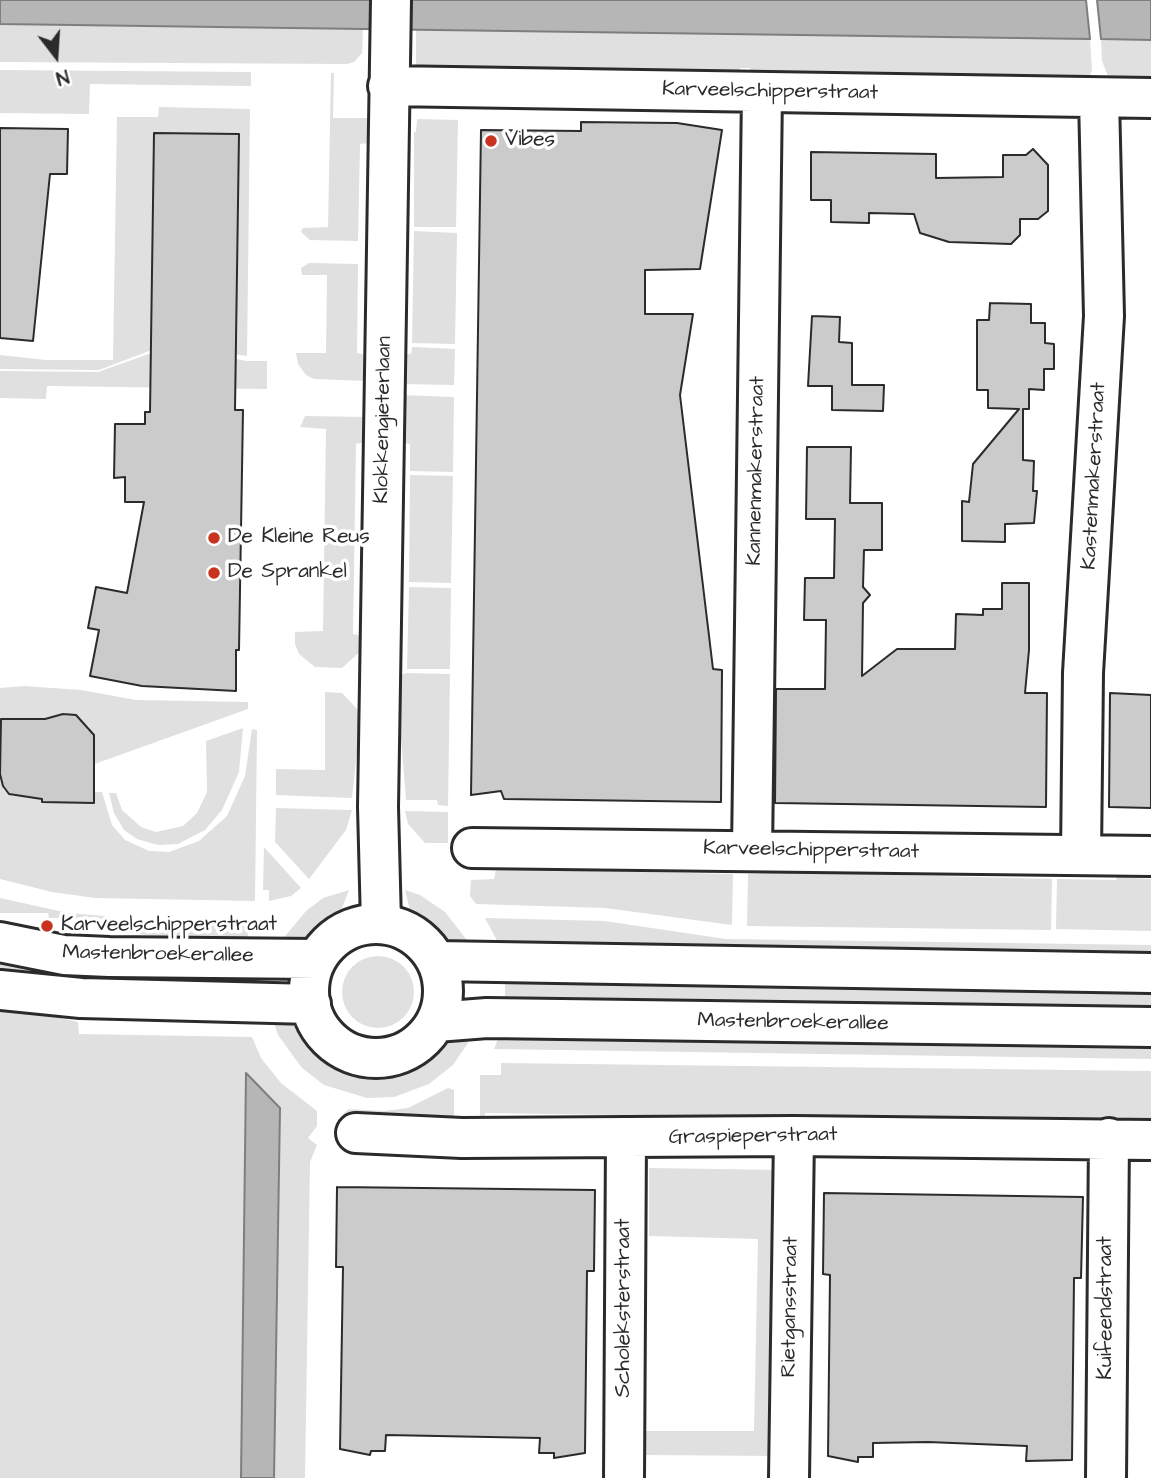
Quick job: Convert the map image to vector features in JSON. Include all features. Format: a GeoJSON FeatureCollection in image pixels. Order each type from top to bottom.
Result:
{"type":"FeatureCollection","features":[{"type":"Feature","properties":{"kind":"street","name":"Klokkengieterlaan"},"geometry":{"type":"LineString","coordinates":[[381,923],[378,807],[391,0]]}},
{"type":"Feature","properties":{"kind":"street","name":"Karveelschipperstraat"},"geometry":{"type":"LineString","coordinates":[[388,71],[762,92],[1151,98]]}},
{"type":"Feature","properties":{"kind":"street","name":"Kannenmakerstraat"},"geometry":{"type":"LineString","coordinates":[[752,851],[762,92]]}},
{"type":"Feature","properties":{"kind":"street","name":"Kastenmakerstraat"},"geometry":{"type":"LineString","coordinates":[[1081,855],[1083,673],[1104,316],[1099,98]]}},
{"type":"Feature","properties":{"kind":"street","name":"Karveelschipperstraat"},"geometry":{"type":"LineString","coordinates":[[472,848],[1151,856]]}},
{"type":"Feature","properties":{"kind":"street"},"geometry":{"type":"LineString","coordinates":[[381,923],[404,929],[423,942],[437,961],[443,992],[436,1022],[422,1040],[402,1053],[379,1058],[356,1054],[335,1043],[319,1026],[311,1004],[310,981],[317,959],[333,939],[356,927],[381,923]]}},
{"type":"Feature","properties":{"kind":"street","name":"Mastenbroekerallee"},"geometry":{"type":"LineString","coordinates":[[0,942],[64,955],[317,959]]}},
{"type":"Feature","properties":{"kind":"street"},"geometry":{"type":"LineString","coordinates":[[437,961],[1151,973]]}},
{"type":"Feature","properties":{"kind":"street","name":"Mastenbroekerallee"},"geometry":{"type":"LineString","coordinates":[[0,990],[81,998],[311,1004]]}},
{"type":"Feature","properties":{"kind":"street","name":"Mastenbroekerallee"},"geometry":{"type":"LineString","coordinates":[[436,1022],[487,1018],[1151,1027]]}},
{"type":"Feature","properties":{"kind":"street","name":"Graspieperstraat"},"geometry":{"type":"LineString","coordinates":[[356,1133],[462,1138],[794,1136],[1151,1140]]}},
{"type":"Feature","properties":{"kind":"street","name":"Rietgansstraat"},"geometry":{"type":"LineString","coordinates":[[789,1478],[794,1136]]}},
{"type":"Feature","properties":{"kind":"street","name":"Scholeksterstraat"},"geometry":{"type":"LineString","coordinates":[[624,1478],[626,1139]]}},
{"type":"Feature","properties":{"kind":"street","name":"Kuifeendstraat"},"geometry":{"type":"LineString","coordinates":[[1106,1478],[1109,1139]]}},
{"type":"Feature","properties":{"kind":"shaded area"},"geometry":{"type":"Polygon","coordinates":[[[0,0],[1086,0],[1090,39],[0,24],[0,0]]]}},
{"type":"Feature","properties":{"kind":"shaded area"},"geometry":{"type":"Polygon","coordinates":[[[1097,0],[1151,0],[1151,40],[1101,39],[1097,0]]]}},
{"type":"Feature","properties":{"kind":"shaded area"},"geometry":{"type":"Polygon","coordinates":[[[0,24],[363,29],[362,53],[354,62],[347,64],[0,62],[0,24]]]}},
{"type":"Feature","properties":{"kind":"shaded area"},"geometry":{"type":"Polygon","coordinates":[[[416,29],[1090,39],[1092,71],[1087,81],[750,81],[750,68],[740,68],[740,80],[416,75],[416,29]]]}},
{"type":"Feature","properties":{"kind":"shaded area"},"geometry":{"type":"Polygon","coordinates":[[[1101,39],[1151,40],[1151,86],[1110,81],[1102,61],[1101,39]]]}},
{"type":"Feature","properties":{"kind":"shaded area"},"geometry":{"type":"Polygon","coordinates":[[[0,70],[251,72],[251,86],[90,84],[89,114],[0,113],[0,70]]]}},
{"type":"Feature","properties":{"kind":"shaded area"},"geometry":{"type":"Polygon","coordinates":[[[331,73],[334,73],[333,118],[371,118],[370,143],[360,144],[358,241],[310,240],[301,232],[303,228],[328,227],[331,73]]]}},
{"type":"Feature","properties":{"kind":"shaded area"},"geometry":{"type":"Polygon","coordinates":[[[159,107],[250,109],[247,356],[188,348],[157,348],[99,370],[0,369],[0,355],[46,360],[113,360],[117,117],[158,117],[159,107]]]}},
{"type":"Feature","properties":{"kind":"shaded area"},"geometry":{"type":"Polygon","coordinates":[[[417,119],[458,120],[456,227],[414,227],[414,132],[417,119]]]}},
{"type":"Feature","properties":{"kind":"shaded area"},"geometry":{"type":"Polygon","coordinates":[[[1113,129],[1121,129],[1121,390],[1115,390],[1113,129]]]}},
{"type":"Feature","properties":{"kind":"shaded area"},"geometry":{"type":"Polygon","coordinates":[[[414,231],[457,233],[455,344],[412,343],[414,231]]]}},
{"type":"Feature","properties":{"kind":"shaded area"},"geometry":{"type":"Polygon","coordinates":[[[309,263],[358,264],[357,353],[367,355],[367,381],[314,379],[306,375],[298,364],[296,353],[326,353],[327,275],[302,275],[301,268],[309,263]]]}},
{"type":"Feature","properties":{"kind":"shaded area"},"geometry":{"type":"Polygon","coordinates":[[[412,347],[455,349],[454,385],[401,384],[401,354],[411,354],[412,347]]]}},
{"type":"Feature","properties":{"kind":"shaded area"},"geometry":{"type":"Polygon","coordinates":[[[187,350],[247,361],[267,361],[267,389],[47,386],[46,399],[0,398],[0,371],[98,372],[157,351],[187,350]]]}},
{"type":"Feature","properties":{"kind":"shaded area"},"geometry":{"type":"Polygon","coordinates":[[[400,395],[454,397],[453,472],[410,471],[410,444],[400,442],[400,395]]]}},
{"type":"Feature","properties":{"kind":"shaded area"},"geometry":{"type":"Polygon","coordinates":[[[305,416],[367,417],[366,442],[356,444],[353,634],[363,636],[364,648],[342,668],[315,667],[299,654],[295,644],[295,632],[323,631],[326,429],[300,427],[305,416]]]}},
{"type":"Feature","properties":{"kind":"shaded area"},"geometry":{"type":"Polygon","coordinates":[[[410,475],[453,476],[451,583],[409,582],[410,475]]]}},
{"type":"Feature","properties":{"kind":"shaded area"},"geometry":{"type":"Polygon","coordinates":[[[1105,536],[1113,536],[1107,642],[1099,642],[1105,536]]]}},
{"type":"Feature","properties":{"kind":"shaded area"},"geometry":{"type":"Polygon","coordinates":[[[409,587],[451,588],[450,669],[407,669],[409,587]]]}},
{"type":"Feature","properties":{"kind":"shaded area"},"geometry":{"type":"Polygon","coordinates":[[[407,673],[450,674],[448,806],[438,805],[437,800],[406,800],[396,676],[407,673]]]}},
{"type":"Feature","properties":{"kind":"shaded area"},"geometry":{"type":"Polygon","coordinates":[[[24,686],[81,690],[136,700],[248,702],[248,709],[89,766],[95,755],[95,739],[89,727],[78,718],[63,714],[46,720],[2,719],[1,779],[4,790],[13,796],[41,796],[42,802],[93,803],[94,792],[102,792],[112,825],[125,840],[149,851],[169,852],[199,841],[227,816],[245,776],[252,729],[257,730],[255,901],[95,898],[52,892],[0,879],[0,688],[24,686]]]}},
{"type":"Feature","properties":{"kind":"shaded area"},"geometry":{"type":"Polygon","coordinates":[[[325,692],[342,693],[361,713],[352,798],[276,795],[276,769],[325,770],[325,692]]]}},
{"type":"Feature","properties":{"kind":"shaded area"},"geometry":{"type":"Polygon","coordinates":[[[243,728],[239,772],[222,810],[205,830],[178,844],[158,845],[137,839],[124,830],[114,813],[109,793],[116,793],[122,810],[141,827],[156,832],[183,826],[197,813],[207,792],[206,741],[243,728]]]}},
{"type":"Feature","properties":{"kind":"shaded area"},"geometry":{"type":"Polygon","coordinates":[[[276,808],[352,810],[346,830],[309,879],[275,842],[276,808]]]}},
{"type":"Feature","properties":{"kind":"shaded area"},"geometry":{"type":"Polygon","coordinates":[[[405,811],[448,812],[448,843],[425,843],[408,824],[405,811]]]}},
{"type":"Feature","properties":{"kind":"shaded area"},"geometry":{"type":"Polygon","coordinates":[[[264,847],[301,888],[291,896],[269,901],[269,890],[263,890],[264,847]]]}},
{"type":"Feature","properties":{"kind":"shaded area"},"geometry":{"type":"Polygon","coordinates":[[[496,869],[733,874],[732,925],[605,908],[476,904],[470,896],[471,880],[494,879],[496,869]]]}},
{"type":"Feature","properties":{"kind":"shaded area"},"geometry":{"type":"Polygon","coordinates":[[[785,872],[1052,879],[1051,930],[747,926],[748,874],[785,872]]]}},
{"type":"Feature","properties":{"kind":"shaded area"},"geometry":{"type":"Polygon","coordinates":[[[1117,877],[1151,879],[1151,931],[1056,929],[1057,879],[1116,880],[1117,877]]]}},
{"type":"Feature","properties":{"kind":"shaded area"},"geometry":{"type":"Polygon","coordinates":[[[349,890],[340,913],[313,937],[301,944],[281,941],[306,911],[323,898],[349,890]]]}},
{"type":"Feature","properties":{"kind":"shaded area"},"geometry":{"type":"Polygon","coordinates":[[[405,890],[420,895],[445,912],[477,953],[446,946],[411,914],[405,890]]]}},
{"type":"Feature","properties":{"kind":"shaded area"},"geometry":{"type":"Polygon","coordinates":[[[0,898],[68,913],[105,916],[105,919],[49,918],[48,913],[0,913],[0,898]]]}},
{"type":"Feature","properties":{"kind":"shaded area"},"geometry":{"type":"Polygon","coordinates":[[[485,918],[604,921],[726,939],[1151,945],[1151,967],[502,950],[485,918]]]}},
{"type":"Feature","properties":{"kind":"shaded area"},"geometry":{"type":"Polygon","coordinates":[[[131,924],[248,926],[248,948],[131,933],[131,924]]]}},
{"type":"Feature","properties":{"kind":"shaded area"},"geometry":{"type":"Polygon","coordinates":[[[0,956],[247,972],[245,988],[0,980],[0,956]]]}},
{"type":"Feature","properties":{"kind":"shaded area"},"geometry":{"type":"Polygon","coordinates":[[[378,956],[398,962],[408,972],[414,992],[408,1012],[398,1022],[378,1028],[358,1022],[348,1012],[342,992],[348,972],[358,962],[378,956]]]}},
{"type":"Feature","properties":{"kind":"shaded area"},"geometry":{"type":"Polygon","coordinates":[[[505,978],[1151,985],[1151,1020],[505,1009],[505,978]]]}},
{"type":"Feature","properties":{"kind":"shaded area"},"geometry":{"type":"Polygon","coordinates":[[[0,1004],[78,1022],[79,1034],[252,1037],[261,1058],[281,1083],[317,1111],[317,1126],[308,1138],[317,1145],[310,1162],[305,1478],[274,1478],[277,1208],[247,1074],[241,1478],[0,1478],[0,1004]]]}},
{"type":"Feature","properties":{"kind":"shaded area"},"geometry":{"type":"Polygon","coordinates":[[[277,1018],[295,1026],[338,1064],[367,1073],[399,1070],[418,1061],[445,1040],[474,1034],[453,1065],[429,1084],[394,1097],[367,1098],[324,1085],[302,1068],[278,1035],[273,1020],[277,1018]]]}},
{"type":"Feature","properties":{"kind":"shaded area"},"geometry":{"type":"Polygon","coordinates":[[[501,1031],[1151,1038],[1151,1059],[494,1049],[501,1031]]]}},
{"type":"Feature","properties":{"kind":"shaded area"},"geometry":{"type":"Polygon","coordinates":[[[501,1063],[1151,1071],[1151,1123],[485,1113],[484,1123],[480,1123],[480,1075],[501,1075],[501,1063]]]}},
{"type":"Feature","properties":{"kind":"shaded area"},"geometry":{"type":"Polygon","coordinates":[[[246,1073],[280,1108],[274,1478],[241,1478],[246,1073]]]}},
{"type":"Feature","properties":{"kind":"shaded area"},"geometry":{"type":"Polygon","coordinates":[[[448,1088],[454,1090],[454,1122],[345,1122],[343,1119],[342,1115],[349,1109],[384,1111],[408,1108],[448,1088]]]}},
{"type":"Feature","properties":{"kind":"shaded area"},"geometry":{"type":"Polygon","coordinates":[[[649,1168],[782,1170],[777,1456],[646,1455],[646,1431],[754,1431],[758,1239],[649,1236],[649,1168]]]}},
{"type":"Feature","properties":{"kind":"building"},"geometry":{"type":"Polygon","coordinates":[[[581,122],[677,123],[722,130],[700,269],[645,270],[645,314],[693,314],[680,395],[713,669],[722,670],[721,802],[504,799],[501,791],[471,795],[481,130],[581,131],[581,122]]]}},
{"type":"Feature","properties":{"kind":"building"},"geometry":{"type":"Polygon","coordinates":[[[0,128],[68,129],[67,174],[50,174],[33,341],[0,338],[0,128]]]}},
{"type":"Feature","properties":{"kind":"building"},"geometry":{"type":"Polygon","coordinates":[[[154,133],[239,134],[235,410],[243,410],[236,691],[142,686],[90,676],[99,630],[88,628],[96,587],[127,593],[144,502],[125,502],[125,477],[114,478],[115,424],[145,424],[145,412],[150,412],[154,133]]]}},
{"type":"Feature","properties":{"kind":"building"},"geometry":{"type":"Polygon","coordinates":[[[1033,149],[1048,165],[1048,211],[1038,219],[1020,219],[1020,235],[1011,244],[949,242],[920,233],[914,214],[869,213],[869,223],[831,222],[831,200],[811,200],[811,152],[936,154],[936,178],[1003,177],[1003,155],[1026,155],[1033,149]]]}},
{"type":"Feature","properties":{"kind":"building"},"geometry":{"type":"Polygon","coordinates":[[[990,303],[1031,304],[1031,323],[1045,323],[1045,343],[1054,344],[1054,369],[1044,369],[1044,390],[1029,389],[1029,409],[1023,409],[1023,460],[1034,461],[1033,491],[1037,491],[1034,523],[1005,524],[1005,542],[962,541],[962,501],[969,502],[973,464],[1019,409],[988,408],[988,390],[977,390],[977,320],[989,320],[990,303]]]}},
{"type":"Feature","properties":{"kind":"building"},"geometry":{"type":"Polygon","coordinates":[[[812,316],[840,317],[839,342],[852,343],[852,385],[884,385],[883,411],[832,410],[832,386],[808,386],[812,316]]]}},
{"type":"Feature","properties":{"kind":"building"},"geometry":{"type":"Polygon","coordinates":[[[807,447],[851,447],[850,503],[882,503],[882,550],[864,550],[863,587],[870,595],[863,603],[862,676],[897,649],[955,649],[956,614],[983,615],[983,609],[1002,609],[1002,583],[1029,583],[1029,650],[1025,693],[1047,693],[1046,807],[775,803],[776,689],[825,689],[826,620],[804,620],[805,578],[834,578],[835,519],[806,519],[807,447]]]}},
{"type":"Feature","properties":{"kind":"building"},"geometry":{"type":"Polygon","coordinates":[[[1110,693],[1151,695],[1151,808],[1109,807],[1110,693]]]}},
{"type":"Feature","properties":{"kind":"building"},"geometry":{"type":"Polygon","coordinates":[[[63,714],[76,715],[94,735],[94,803],[42,802],[42,799],[9,794],[3,786],[0,774],[1,719],[45,719],[63,714]]]}},
{"type":"Feature","properties":{"kind":"building"},"geometry":{"type":"Polygon","coordinates":[[[337,1187],[595,1190],[594,1271],[587,1271],[585,1453],[554,1458],[554,1453],[539,1453],[540,1438],[386,1435],[385,1451],[371,1451],[370,1455],[340,1449],[343,1267],[336,1267],[337,1187]]]}},
{"type":"Feature","properties":{"kind":"building"},"geometry":{"type":"Polygon","coordinates":[[[824,1193],[1083,1197],[1081,1278],[1074,1278],[1072,1460],[1026,1461],[1027,1446],[928,1442],[873,1443],[873,1457],[858,1457],[858,1462],[828,1456],[830,1275],[823,1274],[824,1193]]]}},
{"type":"Feature","properties":{"kind":"place","name":"Vibes"},"geometry":{"type":"Point","coordinates":[491,141]}},
{"type":"Feature","properties":{"kind":"place","name":"De Kleine Reus"},"geometry":{"type":"Point","coordinates":[214,538]}},
{"type":"Feature","properties":{"kind":"place","name":"De Sprankel"},"geometry":{"type":"Point","coordinates":[214,573]}},
{"type":"Feature","properties":{"kind":"place","name":"Karveelschipperstraat"},"geometry":{"type":"Point","coordinates":[47,926]}}]}
